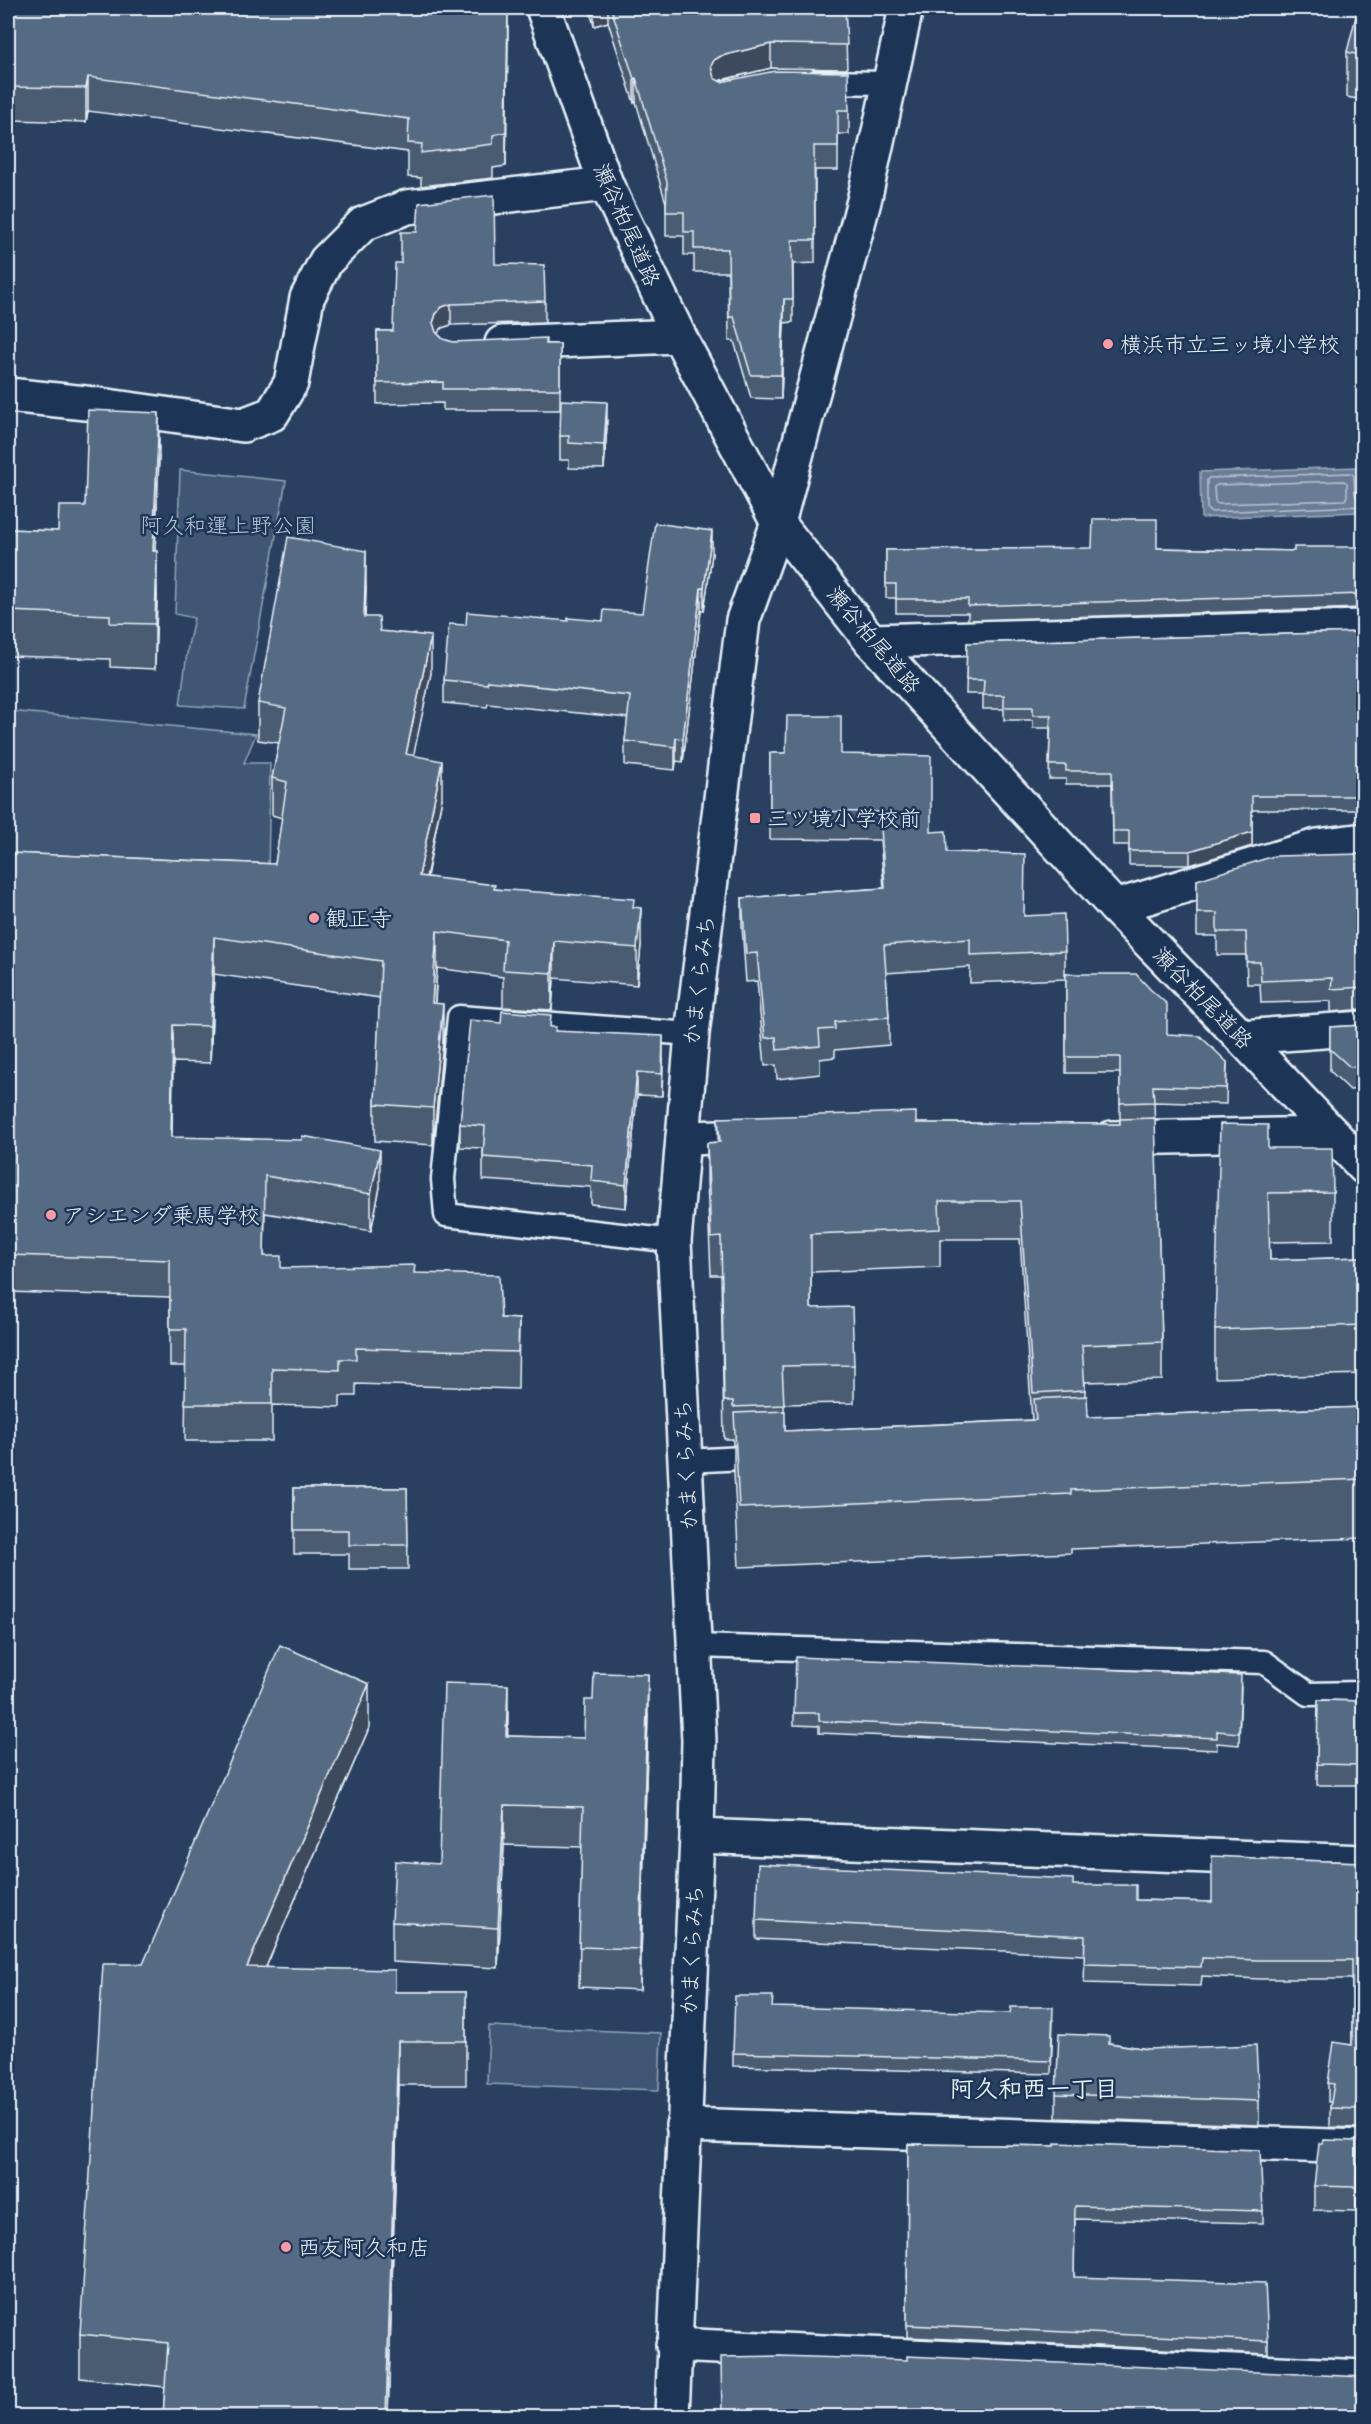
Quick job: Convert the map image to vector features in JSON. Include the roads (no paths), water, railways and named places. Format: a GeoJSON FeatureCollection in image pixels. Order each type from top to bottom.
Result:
{"type":"FeatureCollection","features":[{"type":"Feature","properties":{"kind":"street","name":"瀬谷柏尾道路"},"geometry":{"type":"LineString","coordinates":[[543,8],[606,184],[679,336],[778,523],[871,641],[1115,907],[1364,1167]]}},
{"type":"Feature","properties":{"kind":"street","name":"かまくらみち"},"geometry":{"type":"LineString","coordinates":[[672,2416],[673,2345],[697,1836],[699,1740],[674,1241],[692,1034],[742,620],[778,523],[864,201],[906,8]]}},
{"type":"Feature","properties":{"kind":"street"},"geometry":{"type":"LineString","coordinates":[[8,395],[86,403],[243,426],[272,414],[291,383],[307,298],[326,261],[363,224],[407,207],[606,184]]}},
{"type":"Feature","properties":{"kind":"street"},"geometry":{"type":"LineString","coordinates":[[476,344],[679,336]]}},
{"type":"Feature","properties":{"kind":"street"},"geometry":{"type":"LineString","coordinates":[[871,641],[1364,627]]}},
{"type":"Feature","properties":{"kind":"street"},"geometry":{"type":"LineString","coordinates":[[1115,907],[1317,846],[1364,840]]}},
{"type":"Feature","properties":{"kind":"street"},"geometry":{"type":"LineString","coordinates":[[1241,1036],[1364,1028]]}},
{"type":"Feature","properties":{"kind":"street"},"geometry":{"type":"LineString","coordinates":[[1085,1139],[1333,1134]]}},
{"type":"Feature","properties":{"kind":"street"},"geometry":{"type":"LineString","coordinates":[[683,1138],[788,1135]]}},
{"type":"Feature","properties":{"kind":"street"},"geometry":{"type":"LineString","coordinates":[[697,1836],[1364,1862]]}},
{"type":"Feature","properties":{"kind":"street"},"geometry":{"type":"LineString","coordinates":[[683,2124],[1364,2147]]}},
{"type":"Feature","properties":{"kind":"street"},"geometry":{"type":"LineString","coordinates":[[673,2345],[1364,2377]]}},
{"type":"Feature","properties":{"kind":"lane"},"geometry":{"type":"LineString","coordinates":[[797,81],[890,83]]}},
{"type":"Feature","properties":{"kind":"lane"},"geometry":{"type":"LineString","coordinates":[[674,1241],[446,1215],[443,1179],[459,1017],[692,1034]]}},
{"type":"Feature","properties":{"kind":"lane"},"geometry":{"type":"LineString","coordinates":[[686,1461],[781,1456]]}},
{"type":"Feature","properties":{"kind":"lane"},"geometry":{"type":"LineString","coordinates":[[695,1646],[1264,1662],[1308,1694],[1364,1693]]}},
{"type":"Feature","properties":{"kind":"water"},"geometry":{"type":"Polygon","coordinates":[[[1359,467],[1361,512],[1201,518],[1200,472],[1359,467]]]}},
{"type":"Feature","properties":{"kind":"place","name":"横浜市立三ッ境小学校"},"geometry":{"type":"Point","coordinates":[1108,344]}},
{"type":"Feature","properties":{"kind":"place","name":"三ツ境小学校前"},"geometry":{"type":"Point","coordinates":[755,818]}},
{"type":"Feature","properties":{"kind":"place","name":"観正寺"},"geometry":{"type":"Point","coordinates":[314,918]}},
{"type":"Feature","properties":{"kind":"place","name":"アシエンダ乗馬学校"},"geometry":{"type":"Point","coordinates":[51,1215]}},
{"type":"Feature","properties":{"kind":"place","name":"西友阿久和店"},"geometry":{"type":"Point","coordinates":[286,2247]}},
{"type":"Feature","properties":{"kind":"district","name":"阿久和西一丁目"},"geometry":{"type":"Point","coordinates":[1034,2088]}},
{"type":"Feature","properties":{"kind":"park label","name":"阿久和運上野公園"},"geometry":{"type":"Point","coordinates":[228,525]}}]}
